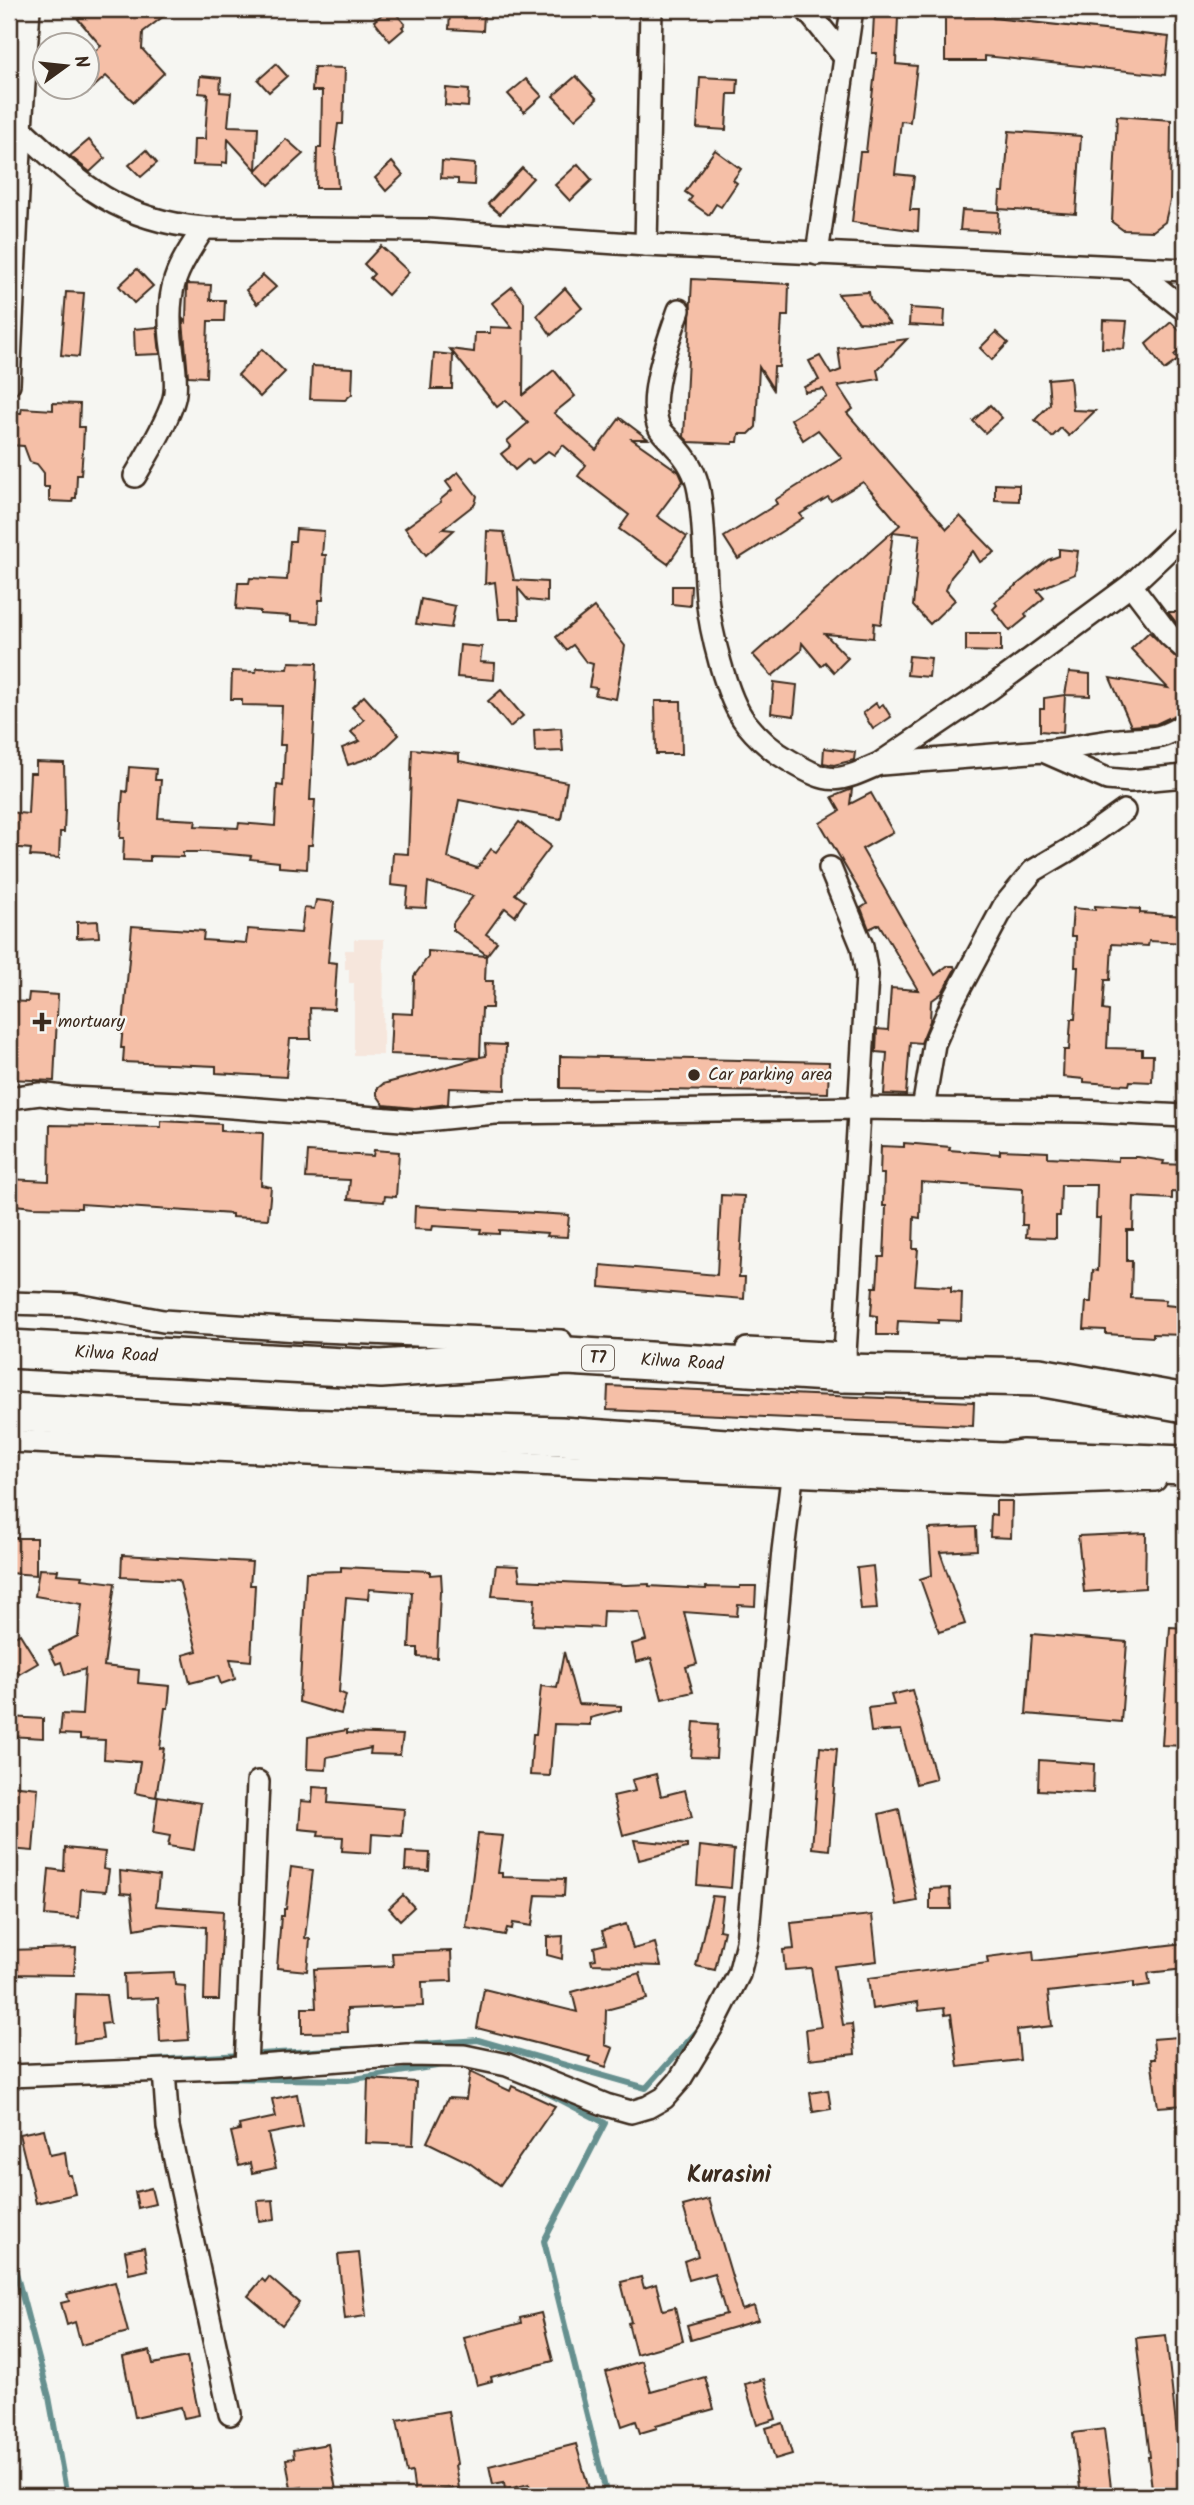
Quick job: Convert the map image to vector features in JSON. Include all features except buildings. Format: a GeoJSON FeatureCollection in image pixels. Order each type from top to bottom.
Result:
{"type":"FeatureCollection","features":[{"type":"Feature","properties":{"kind":"highway","name":"Kilwa Road"},"geometry":{"type":"LineString","coordinates":[[9,1349],[381,1369],[568,1356],[843,1371],[1039,1377],[1185,1403]]}},
{"type":"Feature","properties":{"kind":"highway"},"geometry":{"type":"LineString","coordinates":[[9,1412],[298,1428],[561,1436],[793,1463],[1003,1462],[1023,1459],[1185,1465]]}},
{"type":"Feature","properties":{"kind":"street"},"geometry":{"type":"LineString","coordinates":[[9,384],[21,129],[30,9]]}},
{"type":"Feature","properties":{"kind":"street"},"geometry":{"type":"LineString","coordinates":[[646,245],[651,9]]}},
{"type":"Feature","properties":{"kind":"street"},"geometry":{"type":"LineString","coordinates":[[806,9],[844,56]]}},
{"type":"Feature","properties":{"kind":"street"},"geometry":{"type":"LineString","coordinates":[[817,254],[852,9]]}},
{"type":"Feature","properties":{"kind":"street"},"geometry":{"type":"LineString","coordinates":[[21,129],[71,176],[121,209],[169,225],[204,228],[427,230],[646,245],[1185,270]]}},
{"type":"Feature","properties":{"kind":"street"},"geometry":{"type":"LineString","coordinates":[[135,475],[149,453],[175,395],[169,309],[172,284],[181,261],[204,228]]}},
{"type":"Feature","properties":{"kind":"street"},"geometry":{"type":"LineString","coordinates":[[1134,268],[1185,310]]}},
{"type":"Feature","properties":{"kind":"street"},"geometry":{"type":"LineString","coordinates":[[679,310],[654,396],[660,428],[694,472],[697,482],[708,600],[725,680],[745,722],[776,753],[812,774],[830,780],[859,773],[879,764],[990,689],[1130,585],[1185,534]]}},
{"type":"Feature","properties":{"kind":"street"},"geometry":{"type":"LineString","coordinates":[[1130,585],[1168,635],[1185,649]]}},
{"type":"Feature","properties":{"kind":"street"},"geometry":{"type":"LineString","coordinates":[[879,764],[1042,751],[1120,740],[1149,740],[1171,733],[1183,725]]}},
{"type":"Feature","properties":{"kind":"street"},"geometry":{"type":"LineString","coordinates":[[1042,751],[1107,779],[1130,781],[1185,776]]}},
{"type":"Feature","properties":{"kind":"street"},"geometry":{"type":"LineString","coordinates":[[923,1109],[934,1044],[1004,906],[1032,871],[1072,848],[1124,811]]}},
{"type":"Feature","properties":{"kind":"street"},"geometry":{"type":"LineString","coordinates":[[9,1303],[76,1306],[163,1321],[843,1371],[867,975],[862,946],[830,868]]}},
{"type":"Feature","properties":{"kind":"street"},"geometry":{"type":"LineString","coordinates":[[9,1098],[40,1094],[415,1121],[495,1113],[858,1108],[1081,1111],[1185,1116]]}},
{"type":"Feature","properties":{"kind":"street"},"geometry":{"type":"LineString","coordinates":[[9,1441],[793,1463],[1018,1485],[1185,1480]]}},
{"type":"Feature","properties":{"kind":"street"},"geometry":{"type":"LineString","coordinates":[[9,2076],[246,2067],[394,2056],[464,2056],[507,2065],[606,2105],[631,2112],[664,2098],[679,2081],[713,2025],[739,1974],[747,1942],[793,1463]]}},
{"type":"Feature","properties":{"kind":"street"},"geometry":{"type":"LineString","coordinates":[[246,2067],[258,1782]]}},
{"type":"Feature","properties":{"kind":"street"},"geometry":{"type":"LineString","coordinates":[[164,2071],[167,2127],[230,2414]]}},
{"type":"Feature","properties":{"kind":"shaded area"},"geometry":{"type":"Polygon","coordinates":[[[354,939],[384,939],[383,1055],[354,1055],[354,983],[349,983],[349,969],[345,969],[345,950],[354,950],[354,939]]]}},
{"type":"Feature","properties":{"kind":"waterway"},"geometry":{"type":"LineString","coordinates":[[409,2045],[478,2040],[646,2088],[700,2028]]}},
{"type":"Feature","properties":{"kind":"waterway"},"geometry":{"type":"LineString","coordinates":[[154,2060],[349,2049]]}},
{"type":"Feature","properties":{"kind":"waterway"},"geometry":{"type":"LineString","coordinates":[[220,2078],[348,2080],[443,2065]]}},
{"type":"Feature","properties":{"kind":"waterway"},"geometry":{"type":"LineString","coordinates":[[536,2087],[605,2123],[544,2241],[607,2496]]}},
{"type":"Feature","properties":{"kind":"waterway"},"geometry":{"type":"LineString","coordinates":[[9,2246],[49,2397],[67,2496]]}},
{"type":"Feature","properties":{"kind":"place","name":"mortuary"},"geometry":{"type":"Point","coordinates":[42,1022]}},
{"type":"Feature","properties":{"kind":"place","name":"Car parking area"},"geometry":{"type":"Point","coordinates":[694,1075]}},
{"type":"Feature","properties":{"kind":"district","name":"Kurasini"},"geometry":{"type":"Point","coordinates":[729,2175]}}]}
